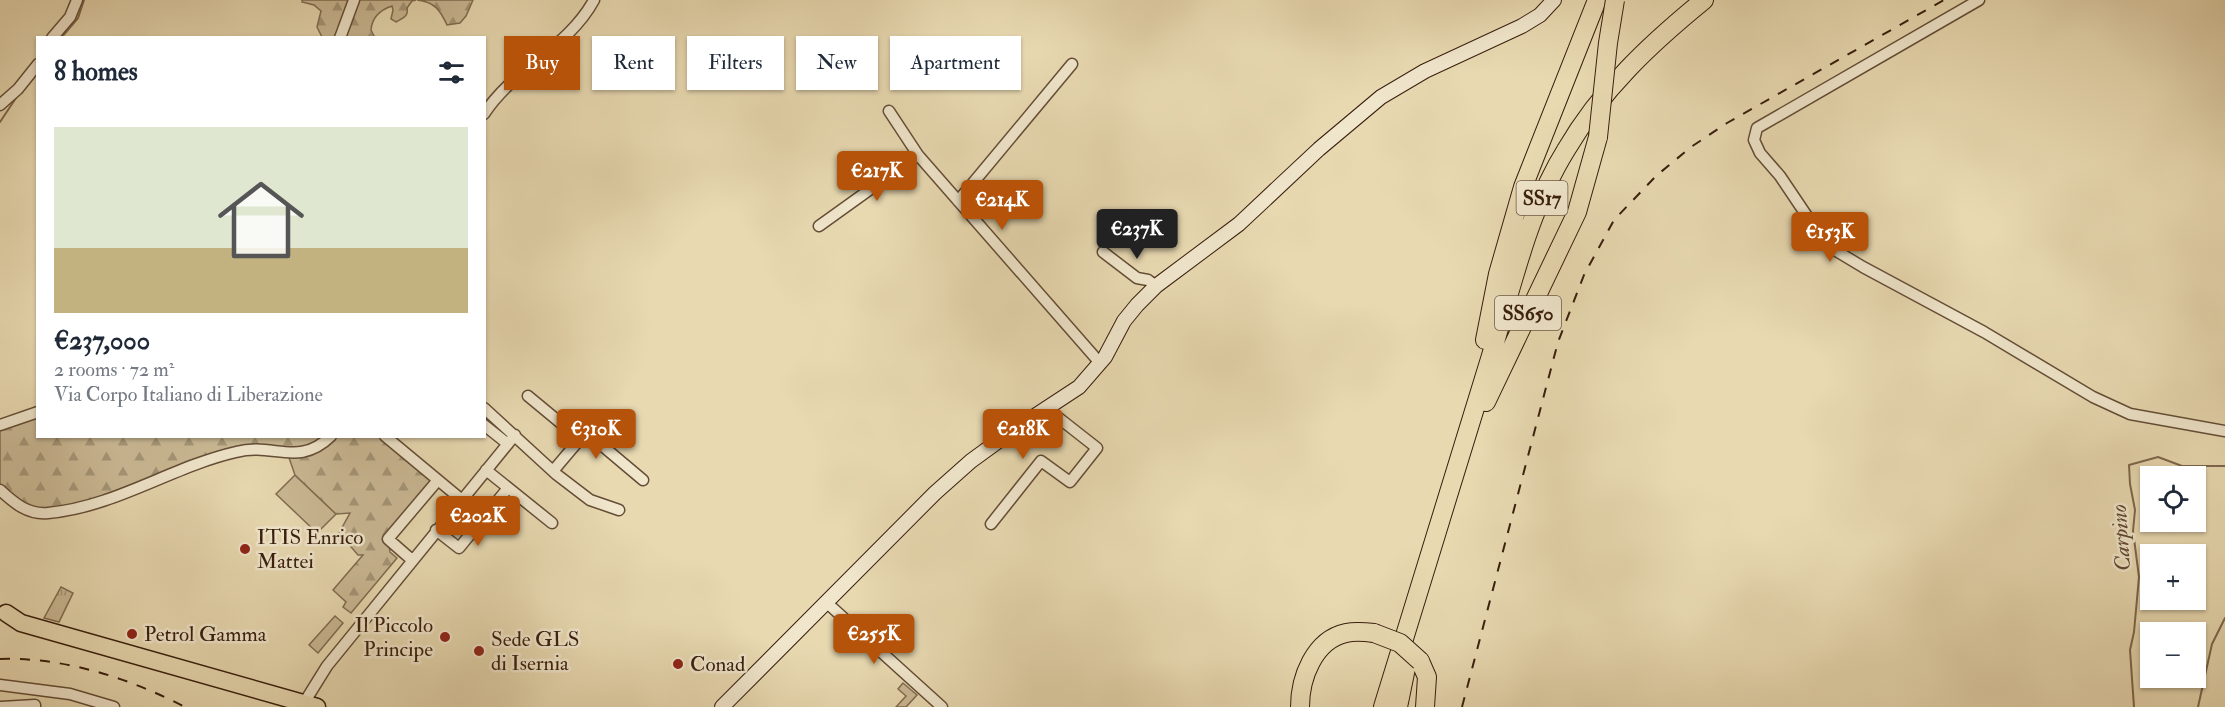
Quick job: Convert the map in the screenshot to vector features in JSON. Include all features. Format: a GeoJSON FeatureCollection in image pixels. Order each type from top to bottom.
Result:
{"type":"FeatureCollection","features":[{"type":"Feature","properties":{"kind":"highway","name":"SS650"},"geometry":{"type":"LineString","coordinates":[[1463,445],[1498,274],[1510,229],[1523,187],[1598,0]]}},
{"type":"Feature","properties":{"kind":"highway","name":"SS650"},"geometry":{"type":"LineString","coordinates":[[1451,486],[1464,470],[1481,414],[1577,212],[1599,137],[1608,44],[1615,0]]}},
{"type":"Feature","properties":{"kind":"highway","name":"SS17"},"geometry":{"type":"LineString","coordinates":[[1399,656],[1532,225],[1545,191],[1565,151],[1619,76],[1704,0]]}},
{"type":"Feature","properties":{"kind":"highway"},"geometry":{"type":"LineString","coordinates":[[1398,707],[1414,636],[1419,594]]}},
{"type":"Feature","properties":{"kind":"highway"},"geometry":{"type":"LineString","coordinates":[[1300,707],[1300,689],[1307,668],[1329,640],[1346,633],[1374,633],[1400,643],[1420,661],[1427,677],[1425,707]]}},
{"type":"Feature","properties":{"kind":"highway"},"geometry":{"type":"LineString","coordinates":[[1374,707],[1380,687],[1399,656]]}},
{"type":"Feature","properties":{"kind":"highway"},"geometry":{"type":"LineString","coordinates":[[1383,707],[1399,656]]}},
{"type":"Feature","properties":{"kind":"main road"},"geometry":{"type":"LineString","coordinates":[[2,617],[311,705]]}},
{"type":"Feature","properties":{"kind":"street"},"geometry":{"type":"LineString","coordinates":[[54,36],[70,16],[77,0]]}},
{"type":"Feature","properties":{"kind":"street"},"geometry":{"type":"LineString","coordinates":[[340,36],[354,0]]}},
{"type":"Feature","properties":{"kind":"street"},"geometry":{"type":"LineString","coordinates":[[486,111],[496,96],[572,29],[594,0]]}},
{"type":"Feature","properties":{"kind":"street"},"geometry":{"type":"LineString","coordinates":[[722,707],[935,493],[971,461],[1079,387],[1100,363],[1124,321],[1156,286],[1239,224],[1319,149],[1381,97],[1425,71],[1522,26],[1540,15],[1554,0]]}},
{"type":"Feature","properties":{"kind":"street"},"geometry":{"type":"LineString","coordinates":[[1979,0],[1757,128],[1754,140],[1760,153],[1780,177],[1813,225],[1839,252],[1863,267],[1984,332],[2092,397],[2130,414],[2225,431]]}},
{"type":"Feature","properties":{"kind":"street"},"geometry":{"type":"LineString","coordinates":[[958,201],[1072,64]]}},
{"type":"Feature","properties":{"kind":"street"},"geometry":{"type":"LineString","coordinates":[[0,105],[18,89],[36,66]]}},
{"type":"Feature","properties":{"kind":"street"},"geometry":{"type":"LineString","coordinates":[[889,111],[918,155],[1100,363]]}},
{"type":"Feature","properties":{"kind":"street"},"geometry":{"type":"LineString","coordinates":[[819,226],[918,155]]}},
{"type":"Feature","properties":{"kind":"street"},"geometry":{"type":"LineString","coordinates":[[1103,252],[1137,278],[1148,280],[1156,286]]}},
{"type":"Feature","properties":{"kind":"street"},"geometry":{"type":"LineString","coordinates":[[528,396],[580,439]]}},
{"type":"Feature","properties":{"kind":"street"},"geometry":{"type":"LineString","coordinates":[[991,524],[1041,461],[1070,482],[1097,448],[1046,408]]}},
{"type":"Feature","properties":{"kind":"street"},"geometry":{"type":"LineString","coordinates":[[486,410],[553,471],[590,500],[619,510]]}},
{"type":"Feature","properties":{"kind":"street"},"geometry":{"type":"LineString","coordinates":[[0,424],[36,413]]}},
{"type":"Feature","properties":{"kind":"street"},"geometry":{"type":"LineString","coordinates":[[486,427],[508,444]]}},
{"type":"Feature","properties":{"kind":"street"},"geometry":{"type":"LineString","coordinates":[[553,471],[586,432],[642,480]]}},
{"type":"Feature","properties":{"kind":"street"},"geometry":{"type":"LineString","coordinates":[[311,705],[327,666],[515,435]]}},
{"type":"Feature","properties":{"kind":"street"},"geometry":{"type":"LineString","coordinates":[[0,490],[21,509],[46,514],[87,506],[129,494],[160,478],[232,452],[247,449],[302,454],[320,448],[329,438]]}},
{"type":"Feature","properties":{"kind":"street"},"geometry":{"type":"LineString","coordinates":[[387,438],[462,500]]}},
{"type":"Feature","properties":{"kind":"street"},"geometry":{"type":"LineString","coordinates":[[486,470],[552,524]]}},
{"type":"Feature","properties":{"kind":"street"},"geometry":{"type":"LineString","coordinates":[[412,560],[388,538],[438,480]]}},
{"type":"Feature","properties":{"kind":"street"},"geometry":{"type":"LineString","coordinates":[[436,530],[459,548],[508,488]]}},
{"type":"Feature","properties":{"kind":"street"},"geometry":{"type":"LineString","coordinates":[[826,602],[942,707]]}},
{"type":"Feature","properties":{"kind":"street"},"geometry":{"type":"LineString","coordinates":[[0,685],[70,694],[114,707]]}},
{"type":"Feature","properties":{"kind":"street"},"geometry":{"type":"LineString","coordinates":[[1,707],[35,705],[35,707]]}},
{"type":"Feature","properties":{"kind":"green space"},"geometry":{"type":"Polygon","coordinates":[[[302,0],[416,0],[412,1],[407,8],[405,17],[396,22],[391,19],[392,6],[377,15],[371,30],[374,36],[322,36],[317,27],[321,11],[314,5],[302,2],[302,0]]]}},
{"type":"Feature","properties":{"kind":"green space"},"geometry":{"type":"Polygon","coordinates":[[[417,0],[473,0],[460,23],[447,25],[436,8],[417,0]]]}},
{"type":"Feature","properties":{"kind":"green space"},"geometry":{"type":"Polygon","coordinates":[[[36,412],[36,438],[386,438],[438,480],[388,538],[390,552],[397,558],[351,613],[343,607],[346,602],[333,590],[363,555],[358,555],[339,533],[350,513],[336,514],[295,475],[287,452],[247,449],[46,514],[0,490],[0,425],[36,412]]]}},
{"type":"Feature","properties":{"kind":"green space"},"geometry":{"type":"Polygon","coordinates":[[[295,475],[336,514],[317,533],[276,494],[295,475]]]}},
{"type":"Feature","properties":{"kind":"green space"},"geometry":{"type":"Polygon","coordinates":[[[61,587],[73,593],[59,622],[44,618],[61,587]]]}},
{"type":"Feature","properties":{"kind":"green space"},"geometry":{"type":"Polygon","coordinates":[[[335,616],[343,623],[318,653],[309,645],[335,616]]]}},
{"type":"Feature","properties":{"kind":"green space"},"geometry":{"type":"Polygon","coordinates":[[[903,683],[917,695],[906,707],[896,707],[906,696],[898,689],[903,683]]]}},
{"type":"Feature","properties":{"kind":"waterway"},"geometry":{"type":"LineString","coordinates":[[63,36],[78,18],[84,0]]}},
{"type":"Feature","properties":{"kind":"waterway"},"geometry":{"type":"LineString","coordinates":[[0,122],[18,95]]}},
{"type":"Feature","properties":{"kind":"waterway","name":"Carpino"},"geometry":{"type":"LineString","coordinates":[[2134,707],[2130,650],[2139,577],[2133,531],[2135,510],[2129,465],[2158,457],[2182,466],[2225,466]]}},
{"type":"Feature","properties":{"kind":"waterway"},"geometry":{"type":"LineString","coordinates":[[2198,707],[2212,644],[2225,618]]}},
{"type":"Feature","properties":{"kind":"railway"},"geometry":{"type":"LineString","coordinates":[[1462,707],[1558,342],[1584,275],[1614,220],[1656,176],[1691,147],[1727,123],[1944,0]]}},
{"type":"Feature","properties":{"kind":"railway"},"geometry":{"type":"LineString","coordinates":[[0,659],[24,659],[96,671],[141,687],[185,707]]}},
{"type":"Feature","properties":{"kind":"place","name":"ITIS Enrico Mattei"},"geometry":{"type":"Point","coordinates":[245,549]}},
{"type":"Feature","properties":{"kind":"place","name":"Petrol Gamma"},"geometry":{"type":"Point","coordinates":[132,634]}},
{"type":"Feature","properties":{"kind":"place","name":"Il Piccolo Principe"},"geometry":{"type":"Point","coordinates":[445,637]}},
{"type":"Feature","properties":{"kind":"place","name":"Sede GLS di Isernia"},"geometry":{"type":"Point","coordinates":[479,651]}},
{"type":"Feature","properties":{"kind":"place","name":"Conad"},"geometry":{"type":"Point","coordinates":[678,664]}}]}
